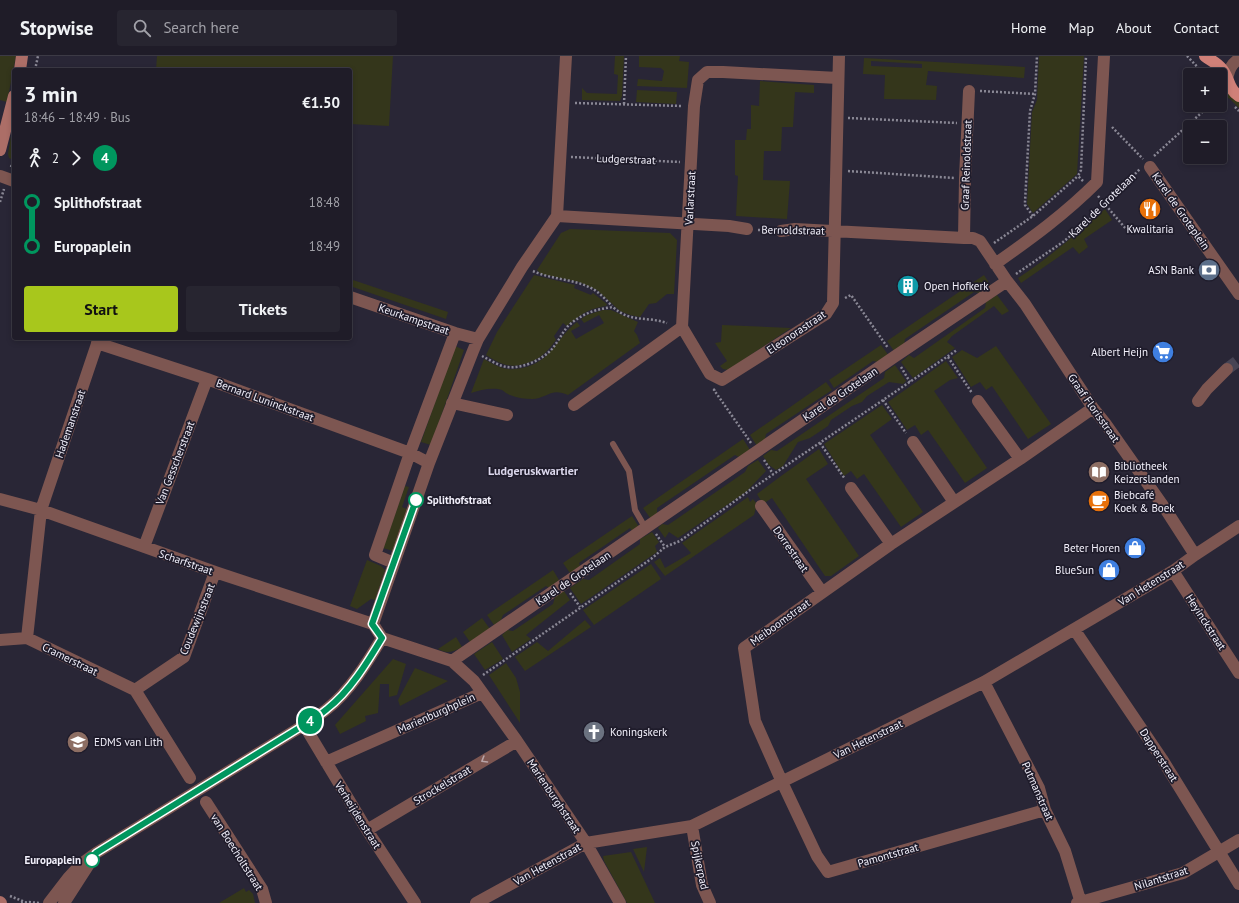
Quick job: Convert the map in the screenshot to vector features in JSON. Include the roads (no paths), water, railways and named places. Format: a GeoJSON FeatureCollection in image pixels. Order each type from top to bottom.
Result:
{"type":"FeatureCollection","features":[{"type":"Feature","properties":{"kind":"main road"},"geometry":{"type":"LineString","coordinates":[[1205,56],[1222,68]]}},
{"type":"Feature","properties":{"kind":"main road"},"geometry":{"type":"LineString","coordinates":[[1227,79],[1231,88],[1239,96]]}},
{"type":"Feature","properties":{"kind":"street"},"geometry":{"type":"LineString","coordinates":[[20,68],[22,56]]}},
{"type":"Feature","properties":{"kind":"street"},"geometry":{"type":"LineString","coordinates":[[49,903],[77,868],[96,853],[328,709],[344,693],[370,658],[382,638],[372,624],[429,463],[478,339],[522,267],[557,216],[566,56]]}},
{"type":"Feature","properties":{"kind":"street","name":"Eleonorastraat"},"geometry":{"type":"LineString","coordinates":[[679,329],[710,374],[722,380],[826,314],[833,303],[835,171],[839,56]]}},
{"type":"Feature","properties":{"kind":"street","name":"Karel de Grotelaan"},"geometry":{"type":"LineString","coordinates":[[995,264],[1047,227],[1097,182],[1104,56]]}},
{"type":"Feature","properties":{"kind":"street"},"geometry":{"type":"LineString","coordinates":[[1227,79],[1233,63],[1239,59]]}},
{"type":"Feature","properties":{"kind":"street","name":"Varlarstraat"},"geometry":{"type":"LineString","coordinates":[[679,329],[688,223],[694,106],[698,80],[707,72],[838,78]]}},
{"type":"Feature","properties":{"kind":"street","name":"Graaf Reinoldstraat"},"geometry":{"type":"LineString","coordinates":[[964,238],[969,91]]}},
{"type":"Feature","properties":{"kind":"street"},"geometry":{"type":"LineString","coordinates":[[0,150],[12,104]]}},
{"type":"Feature","properties":{"kind":"street","name":"Karel de Groteplein"},"geometry":{"type":"LineString","coordinates":[[1148,165],[1239,294]]}},
{"type":"Feature","properties":{"kind":"street"},"geometry":{"type":"LineString","coordinates":[[0,176],[12,179]]}},
{"type":"Feature","properties":{"kind":"street","name":"Bernoldstraat"},"geometry":{"type":"LineString","coordinates":[[557,216],[688,223],[747,229]]}},
{"type":"Feature","properties":{"kind":"street","name":"Bernoldstraat"},"geometry":{"type":"LineString","coordinates":[[781,231],[795,229],[973,238],[980,241],[1007,281]]}},
{"type":"Feature","properties":{"kind":"street","name":"Karel de Grotelaan"},"geometry":{"type":"LineString","coordinates":[[452,661],[758,450],[1007,281]]}},
{"type":"Feature","properties":{"kind":"street","name":"Graaf Florisstraat"},"geometry":{"type":"LineString","coordinates":[[1007,281],[1025,304],[1093,408],[1166,510],[1195,555]]}},
{"type":"Feature","properties":{"kind":"street","name":"Keurkampstraat"},"geometry":{"type":"LineString","coordinates":[[352,298],[454,333],[478,339]]}},
{"type":"Feature","properties":{"kind":"street"},"geometry":{"type":"LineString","coordinates":[[574,404],[679,329]]}},
{"type":"Feature","properties":{"kind":"street"},"geometry":{"type":"LineString","coordinates":[[394,563],[375,555],[410,453],[454,333]]}},
{"type":"Feature","properties":{"kind":"street","name":"Bernard Luninckstraat"},"geometry":{"type":"LineString","coordinates":[[98,340],[410,453],[429,463]]}},
{"type":"Feature","properties":{"kind":"street","name":"Hademanstraat"},"geometry":{"type":"LineString","coordinates":[[40,510],[98,340]]}},
{"type":"Feature","properties":{"kind":"street"},"geometry":{"type":"LineString","coordinates":[[1198,401],[1207,389],[1227,369]]}},
{"type":"Feature","properties":{"kind":"street","name":"Van Gesscherstraat"},"geometry":{"type":"LineString","coordinates":[[144,547],[207,379]]}},
{"type":"Feature","properties":{"kind":"street"},"geometry":{"type":"LineString","coordinates":[[978,401],[1020,458]]}},
{"type":"Feature","properties":{"kind":"street"},"geometry":{"type":"LineString","coordinates":[[452,403],[507,415]]}},
{"type":"Feature","properties":{"kind":"street","name":"Meiboomstraat"},"geometry":{"type":"LineString","coordinates":[[782,782],[756,721],[744,648],[891,544],[1093,408]]}},
{"type":"Feature","properties":{"kind":"street"},"geometry":{"type":"LineString","coordinates":[[913,442],[954,502]]}},
{"type":"Feature","properties":{"kind":"street"},"geometry":{"type":"LineString","coordinates":[[850,488],[891,544]]}},
{"type":"Feature","properties":{"kind":"street","name":"Scharfstraat"},"geometry":{"type":"LineString","coordinates":[[0,499],[40,510],[215,572],[372,624]]}},
{"type":"Feature","properties":{"kind":"street","name":"Dorrestraat"},"geometry":{"type":"LineString","coordinates":[[761,506],[822,592]]}},
{"type":"Feature","properties":{"kind":"street"},"geometry":{"type":"LineString","coordinates":[[0,640],[27,638],[40,510]]}},
{"type":"Feature","properties":{"kind":"street","name":"Van Hetenstraat"},"geometry":{"type":"LineString","coordinates":[[476,903],[586,842],[692,826],[782,782],[984,682],[1173,571],[1239,526]]}},
{"type":"Feature","properties":{"kind":"street","name":"Heyinckstraat"},"geometry":{"type":"LineString","coordinates":[[1173,571],[1239,673]]}},
{"type":"Feature","properties":{"kind":"street","name":"Coudewijnstraat"},"geometry":{"type":"LineString","coordinates":[[135,690],[184,657],[215,572]]}},
{"type":"Feature","properties":{"kind":"street","name":"Dapperstraat"},"geometry":{"type":"LineString","coordinates":[[1074,629],[1162,759],[1239,884]]}},
{"type":"Feature","properties":{"kind":"street","name":"Cramerstraat"},"geometry":{"type":"LineString","coordinates":[[27,638],[135,690]]}},
{"type":"Feature","properties":{"kind":"street","name":"Marienburghplein"},"geometry":{"type":"LineString","coordinates":[[326,762],[482,693],[474,681],[452,661],[382,638]]}},
{"type":"Feature","properties":{"kind":"street","name":"Putmanstraat"},"geometry":{"type":"LineString","coordinates":[[984,682],[1039,788],[1045,810],[1065,851],[1080,903]]}},
{"type":"Feature","properties":{"kind":"street"},"geometry":{"type":"LineString","coordinates":[[135,690],[190,778]]}},
{"type":"Feature","properties":{"kind":"street","name":"Marienburghstraat"},"geometry":{"type":"LineString","coordinates":[[482,693],[517,741],[586,842],[620,903]]}},
{"type":"Feature","properties":{"kind":"street","name":"Verheijdenstraat"},"geometry":{"type":"LineString","coordinates":[[304,725],[367,830],[415,903]]}},
{"type":"Feature","properties":{"kind":"street","name":"Strockelstraat"},"geometry":{"type":"LineString","coordinates":[[367,830],[517,741]]}},
{"type":"Feature","properties":{"kind":"street","name":"Pamontstraat"},"geometry":{"type":"LineString","coordinates":[[782,782],[817,856],[828,872],[1045,810]]}},
{"type":"Feature","properties":{"kind":"street","name":"van Boecholtstraat"},"geometry":{"type":"LineString","coordinates":[[206,802],[262,889],[266,903]]}},
{"type":"Feature","properties":{"kind":"street","name":"Spijkerpad"},"geometry":{"type":"LineString","coordinates":[[692,826],[702,885],[710,903]]}},
{"type":"Feature","properties":{"kind":"street","name":"Nilantstraat"},"geometry":{"type":"LineString","coordinates":[[1080,903],[1183,873],[1239,840]]}},
{"type":"Feature","properties":{"kind":"street"},"geometry":{"type":"LineString","coordinates":[[64,903],[96,853]]}},
{"type":"Feature","properties":{"kind":"lane"},"geometry":{"type":"LineString","coordinates":[[613,444],[629,471],[635,510],[646,528]]}},
{"type":"Feature","properties":{"kind":"tunnel"},"geometry":{"type":"LineString","coordinates":[[1227,369],[1239,360]]}},
{"type":"Feature","properties":{"kind":"place","name":"Kwalitaria"},"geometry":{"type":"Point","coordinates":[1150,209]}},
{"type":"Feature","properties":{"kind":"place","name":"ASN Bank"},"geometry":{"type":"Point","coordinates":[1209,270]}},
{"type":"Feature","properties":{"kind":"place","name":"Open Hofkerk"},"geometry":{"type":"Point","coordinates":[908,286]}},
{"type":"Feature","properties":{"kind":"place","name":"Albert Heijn"},"geometry":{"type":"Point","coordinates":[1163,352]}},
{"type":"Feature","properties":{"kind":"place","name":"Bibliotheek Keizerslanden"},"geometry":{"type":"Point","coordinates":[1099,472]}},
{"type":"Feature","properties":{"kind":"place","name":"Splithofstraat"},"geometry":{"type":"Point","coordinates":[416,500]}},
{"type":"Feature","properties":{"kind":"place","name":"Biebcafé Koek & Boek"},"geometry":{"type":"Point","coordinates":[1099,501]}},
{"type":"Feature","properties":{"kind":"place","name":"Beter Horen"},"geometry":{"type":"Point","coordinates":[1135,548]}},
{"type":"Feature","properties":{"kind":"place","name":"BlueSun"},"geometry":{"type":"Point","coordinates":[1109,570]}},
{"type":"Feature","properties":{"kind":"place","name":"Koningskerk"},"geometry":{"type":"Point","coordinates":[594,732]}},
{"type":"Feature","properties":{"kind":"place","name":"EDMS van Lith"},"geometry":{"type":"Point","coordinates":[78,742]}},
{"type":"Feature","properties":{"kind":"place","name":"Europaplein"},"geometry":{"type":"Point","coordinates":[92,860]}},
{"type":"Feature","properties":{"kind":"district","name":"Ludgeruskwartier"},"geometry":{"type":"Point","coordinates":[533,470]}}]}
